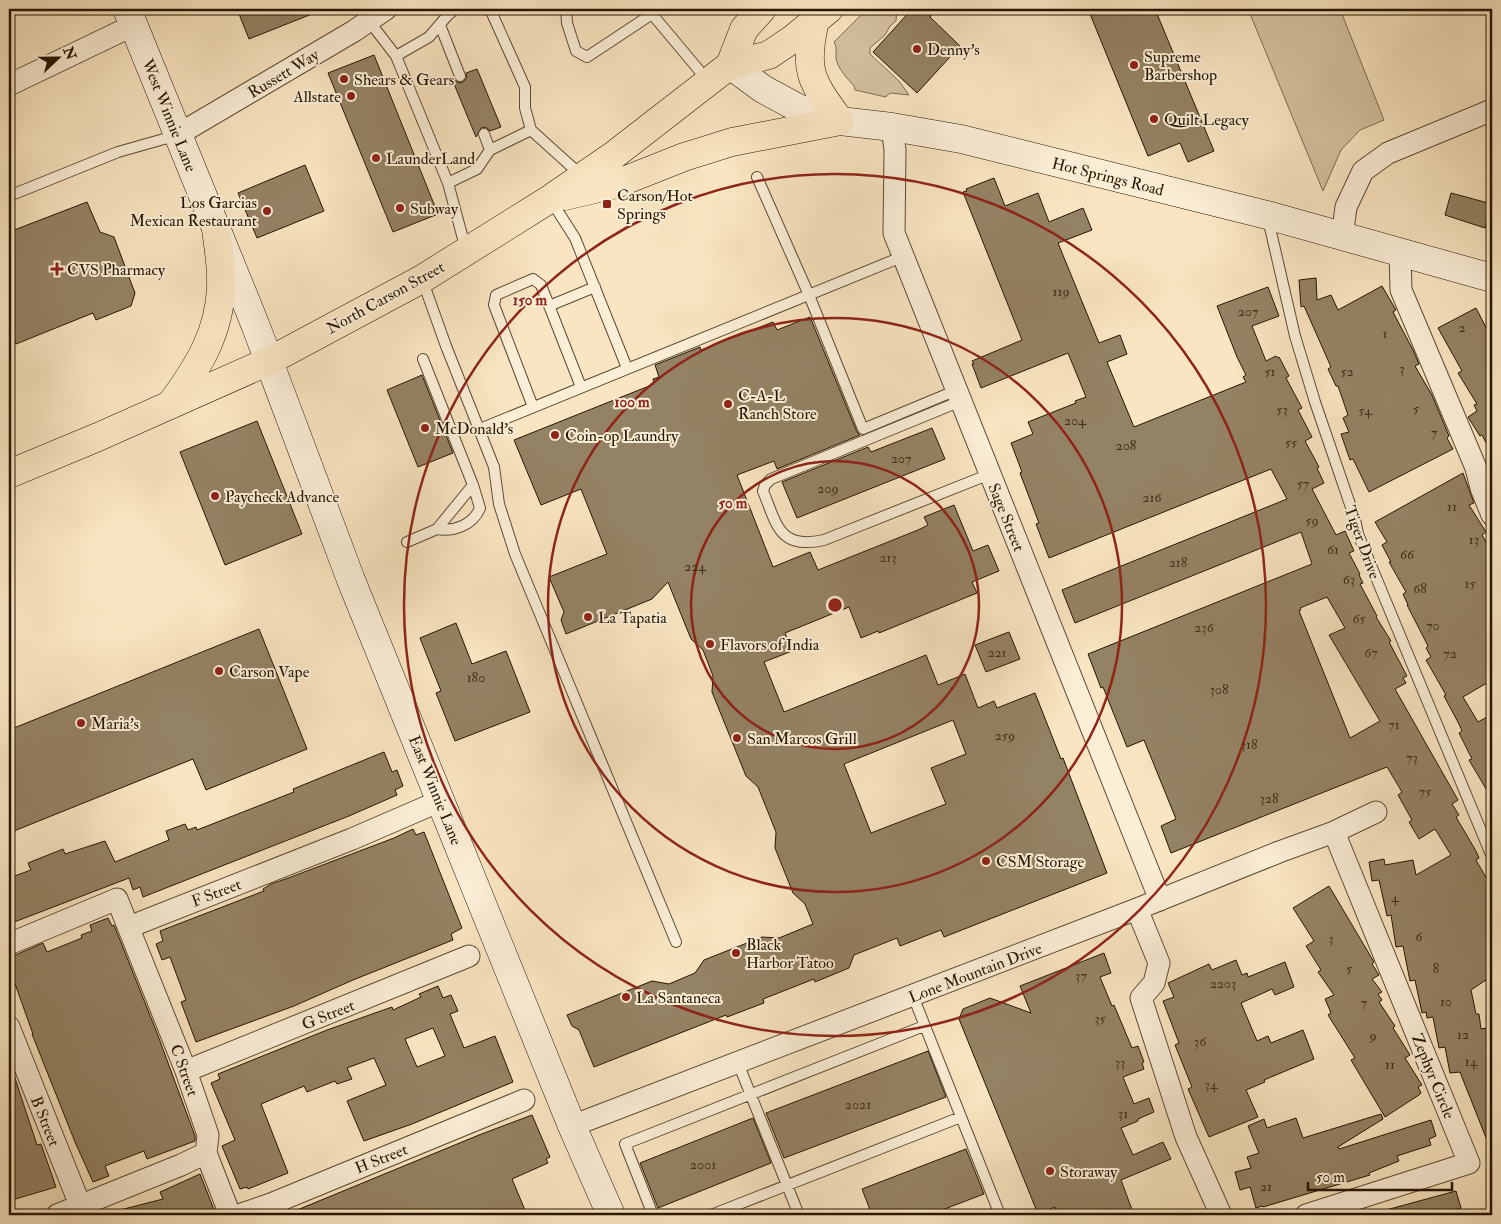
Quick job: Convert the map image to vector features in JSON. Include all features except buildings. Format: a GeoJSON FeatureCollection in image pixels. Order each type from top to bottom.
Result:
{"type":"FeatureCollection","features":[{"type":"Feature","properties":{"kind":"main road","name":"North Carson Street"},"geometry":{"type":"LineString","coordinates":[[730,65],[744,29],[762,9]]}},
{"type":"Feature","properties":{"kind":"main road","name":"North Carson Street"},"geometry":{"type":"LineString","coordinates":[[9,474],[170,406],[269,361],[422,278],[550,199],[614,155],[730,65],[769,56],[822,15]]}},
{"type":"Feature","properties":{"kind":"main road"},"geometry":{"type":"LineString","coordinates":[[550,199],[616,184],[684,157],[732,142],[840,121],[817,90],[808,64],[809,43],[822,15]]}},
{"type":"Feature","properties":{"kind":"main road"},"geometry":{"type":"LineString","coordinates":[[170,406],[195,371],[215,329],[221,286],[216,228]]}},
{"type":"Feature","properties":{"kind":"street","name":"Russett Way"},"geometry":{"type":"LineString","coordinates":[[179,134],[377,15]]}},
{"type":"Feature","properties":{"kind":"street","name":"West Winnie Lane"},"geometry":{"type":"LineString","coordinates":[[130,17],[179,134],[269,361]]}},
{"type":"Feature","properties":{"kind":"street"},"geometry":{"type":"LineString","coordinates":[[9,85],[130,17]]}},
{"type":"Feature","properties":{"kind":"street","name":"Hot Springs Road"},"geometry":{"type":"LineString","coordinates":[[730,65],[763,89],[798,108],[840,121],[892,127],[961,139],[1268,215],[1400,254],[1492,278]]}},
{"type":"Feature","properties":{"kind":"street"},"geometry":{"type":"LineString","coordinates":[[1342,237],[1346,207],[1363,171],[1388,152],[1492,110]]}},
{"type":"Feature","properties":{"kind":"street","name":"Sage Street"},"geometry":{"type":"LineString","coordinates":[[892,127],[895,150],[894,233],[1160,900]]}},
{"type":"Feature","properties":{"kind":"street"},"geometry":{"type":"LineString","coordinates":[[1400,254],[1401,290],[1476,468],[1481,488],[1492,515]]}},
{"type":"Feature","properties":{"kind":"street","name":"East Winnie Lane"},"geometry":{"type":"LineString","coordinates":[[269,361],[350,580],[572,1126],[611,1215]]}},
{"type":"Feature","properties":{"kind":"street","name":"F Street"},"geometry":{"type":"LineString","coordinates":[[129,927],[352,839],[440,801]]}},
{"type":"Feature","properties":{"kind":"street","name":"Lone Mountain Drive"},"geometry":{"type":"LineString","coordinates":[[572,1126],[1137,909],[1334,832],[1376,812]]}},
{"type":"Feature","properties":{"kind":"street","name":"Zephyr Circle"},"geometry":{"type":"LineString","coordinates":[[1306,1215],[1469,1163],[1334,832]]}},
{"type":"Feature","properties":{"kind":"street"},"geometry":{"type":"LineString","coordinates":[[9,944],[117,898],[129,927]]}},
{"type":"Feature","properties":{"kind":"street"},"geometry":{"type":"LineString","coordinates":[[1137,909],[1159,963],[1154,982],[1141,998],[1186,1137],[1221,1215]]}},
{"type":"Feature","properties":{"kind":"street","name":"C Street"},"geometry":{"type":"LineString","coordinates":[[129,927],[186,1071],[208,1136],[206,1153],[230,1215]]}},
{"type":"Feature","properties":{"kind":"street","name":"G Street"},"geometry":{"type":"LineString","coordinates":[[186,1071],[469,956]]}},
{"type":"Feature","properties":{"kind":"street","name":"B Street"},"geometry":{"type":"LineString","coordinates":[[9,1027],[82,1210]]}},
{"type":"Feature","properties":{"kind":"street","name":"H Street"},"geometry":{"type":"LineString","coordinates":[[239,1215],[271,1204],[524,1100]]}},
{"type":"Feature","properties":{"kind":"street"},"geometry":{"type":"LineString","coordinates":[[57,1215],[82,1210],[206,1153]]}},
{"type":"Feature","properties":{"kind":"lane"},"geometry":{"type":"LineString","coordinates":[[396,56],[429,37],[455,9]]}},
{"type":"Feature","properties":{"kind":"lane"},"geometry":{"type":"LineString","coordinates":[[490,9],[525,87],[525,108],[531,130],[583,176]]}},
{"type":"Feature","properties":{"kind":"lane"},"geometry":{"type":"LineString","coordinates":[[566,9],[567,23],[576,51],[587,57],[652,14],[709,82]]}},
{"type":"Feature","properties":{"kind":"lane"},"geometry":{"type":"LineString","coordinates":[[377,15],[448,182],[466,251]]}},
{"type":"Feature","properties":{"kind":"lane"},"geometry":{"type":"LineString","coordinates":[[440,25],[460,76]]}},
{"type":"Feature","properties":{"kind":"lane"},"geometry":{"type":"LineString","coordinates":[[448,182],[477,169],[490,150],[531,130]]}},
{"type":"Feature","properties":{"kind":"lane"},"geometry":{"type":"LineString","coordinates":[[9,196],[118,152],[179,134]]}},
{"type":"Feature","properties":{"kind":"lane"},"geometry":{"type":"LineString","coordinates":[[484,134],[490,150]]}},
{"type":"Feature","properties":{"kind":"lane"},"geometry":{"type":"LineString","coordinates":[[757,177],[809,295],[863,429],[959,396]]}},
{"type":"Feature","properties":{"kind":"lane"},"geometry":{"type":"LineString","coordinates":[[550,199],[576,238],[627,368]]}},
{"type":"Feature","properties":{"kind":"lane","name":"Tiger Drive"},"geometry":{"type":"LineString","coordinates":[[1268,215],[1295,336],[1339,476],[1355,519],[1358,534],[1492,857]]}},
{"type":"Feature","properties":{"kind":"lane"},"geometry":{"type":"LineString","coordinates":[[480,429],[904,256]]}},
{"type":"Feature","properties":{"kind":"lane"},"geometry":{"type":"LineString","coordinates":[[422,278],[446,346],[494,467],[498,504],[515,554],[676,942]]}},
{"type":"Feature","properties":{"kind":"lane"},"geometry":{"type":"LineString","coordinates":[[533,407],[494,305],[496,295],[533,279],[541,285],[581,387]]}},
{"type":"Feature","properties":{"kind":"lane"},"geometry":{"type":"LineString","coordinates":[[549,306],[595,287]]}},
{"type":"Feature","properties":{"kind":"lane"},"geometry":{"type":"LineString","coordinates":[[423,359],[473,485],[480,508],[474,519],[449,531],[437,529]]}},
{"type":"Feature","properties":{"kind":"lane"},"geometry":{"type":"LineString","coordinates":[[959,396],[771,479],[765,485],[763,491],[780,531],[792,540],[810,543],[824,540],[990,474]]}},
{"type":"Feature","properties":{"kind":"lane"},"geometry":{"type":"LineString","coordinates":[[408,542],[437,529],[473,485]]}},
{"type":"Feature","properties":{"kind":"lane"},"geometry":{"type":"LineString","coordinates":[[913,996],[999,1215]]}},
{"type":"Feature","properties":{"kind":"lane"},"geometry":{"type":"LineString","coordinates":[[653,1215],[625,1144],[924,1026]]}},
{"type":"Feature","properties":{"kind":"lane"},"geometry":{"type":"LineString","coordinates":[[738,1062],[799,1215]]}},
{"type":"Feature","properties":{"kind":"lane"},"geometry":{"type":"LineString","coordinates":[[711,1215],[961,1117]]}},
{"type":"Feature","properties":{"kind":"shaded area"},"geometry":{"type":"Polygon","coordinates":[[[867,9],[897,9],[896,21],[890,26],[885,35],[870,48],[870,54],[899,81],[909,95],[891,93],[886,97],[855,90],[838,66],[834,42],[867,9]]]}},
{"type":"Feature","properties":{"kind":"shaded area"},"geometry":{"type":"Polygon","coordinates":[[[1248,9],[1340,9],[1384,120],[1360,130],[1341,150],[1323,191],[1248,9]]]}},
{"type":"Feature","properties":{"kind":"place","name":"Denny's"},"geometry":{"type":"Point","coordinates":[917,49]}},
{"type":"Feature","properties":{"kind":"place","name":"Supreme Barbershop"},"geometry":{"type":"Point","coordinates":[1134,65]}},
{"type":"Feature","properties":{"kind":"place","name":"Shears & Gears"},"geometry":{"type":"Point","coordinates":[344,79]}},
{"type":"Feature","properties":{"kind":"place","name":"Allstate"},"geometry":{"type":"Point","coordinates":[351,96]}},
{"type":"Feature","properties":{"kind":"place","name":"Quilt Legacy"},"geometry":{"type":"Point","coordinates":[1154,119]}},
{"type":"Feature","properties":{"kind":"place","name":"LaunderLand"},"geometry":{"type":"Point","coordinates":[376,158]}},
{"type":"Feature","properties":{"kind":"place","name":"Carson/Hot Springs"},"geometry":{"type":"Point","coordinates":[607,204]}},
{"type":"Feature","properties":{"kind":"place","name":"Subway"},"geometry":{"type":"Point","coordinates":[400,208]}},
{"type":"Feature","properties":{"kind":"place","name":"Los Garcias Mexican Restaurant"},"geometry":{"type":"Point","coordinates":[267,211]}},
{"type":"Feature","properties":{"kind":"place","name":"CVS Pharmacy"},"geometry":{"type":"Point","coordinates":[57,269]}},
{"type":"Feature","properties":{"kind":"place","name":"C-A-L Ranch Store"},"geometry":{"type":"Point","coordinates":[728,404]}},
{"type":"Feature","properties":{"kind":"place","name":"McDonald's"},"geometry":{"type":"Point","coordinates":[425,428]}},
{"type":"Feature","properties":{"kind":"place","name":"Coin-op Laundry"},"geometry":{"type":"Point","coordinates":[555,435]}},
{"type":"Feature","properties":{"kind":"place","name":"Paycheck Advance"},"geometry":{"type":"Point","coordinates":[215,496]}},
{"type":"Feature","properties":{"kind":"place","name":"La Tapatia"},"geometry":{"type":"Point","coordinates":[588,617]}},
{"type":"Feature","properties":{"kind":"place","name":"Flavors of India"},"geometry":{"type":"Point","coordinates":[710,644]}},
{"type":"Feature","properties":{"kind":"place","name":"Carson Vape"},"geometry":{"type":"Point","coordinates":[219,671]}},
{"type":"Feature","properties":{"kind":"place","name":"Maria's"},"geometry":{"type":"Point","coordinates":[81,723]}},
{"type":"Feature","properties":{"kind":"place","name":"San Marcos Grill"},"geometry":{"type":"Point","coordinates":[737,738]}},
{"type":"Feature","properties":{"kind":"place","name":"CSM Storage"},"geometry":{"type":"Point","coordinates":[986,861]}},
{"type":"Feature","properties":{"kind":"place","name":"Black Harbor Tatoo"},"geometry":{"type":"Point","coordinates":[736,953]}},
{"type":"Feature","properties":{"kind":"place","name":"La Santaneca"},"geometry":{"type":"Point","coordinates":[626,997]}},
{"type":"Feature","properties":{"kind":"place","name":"Storaway"},"geometry":{"type":"Point","coordinates":[1050,1171]}}]}
